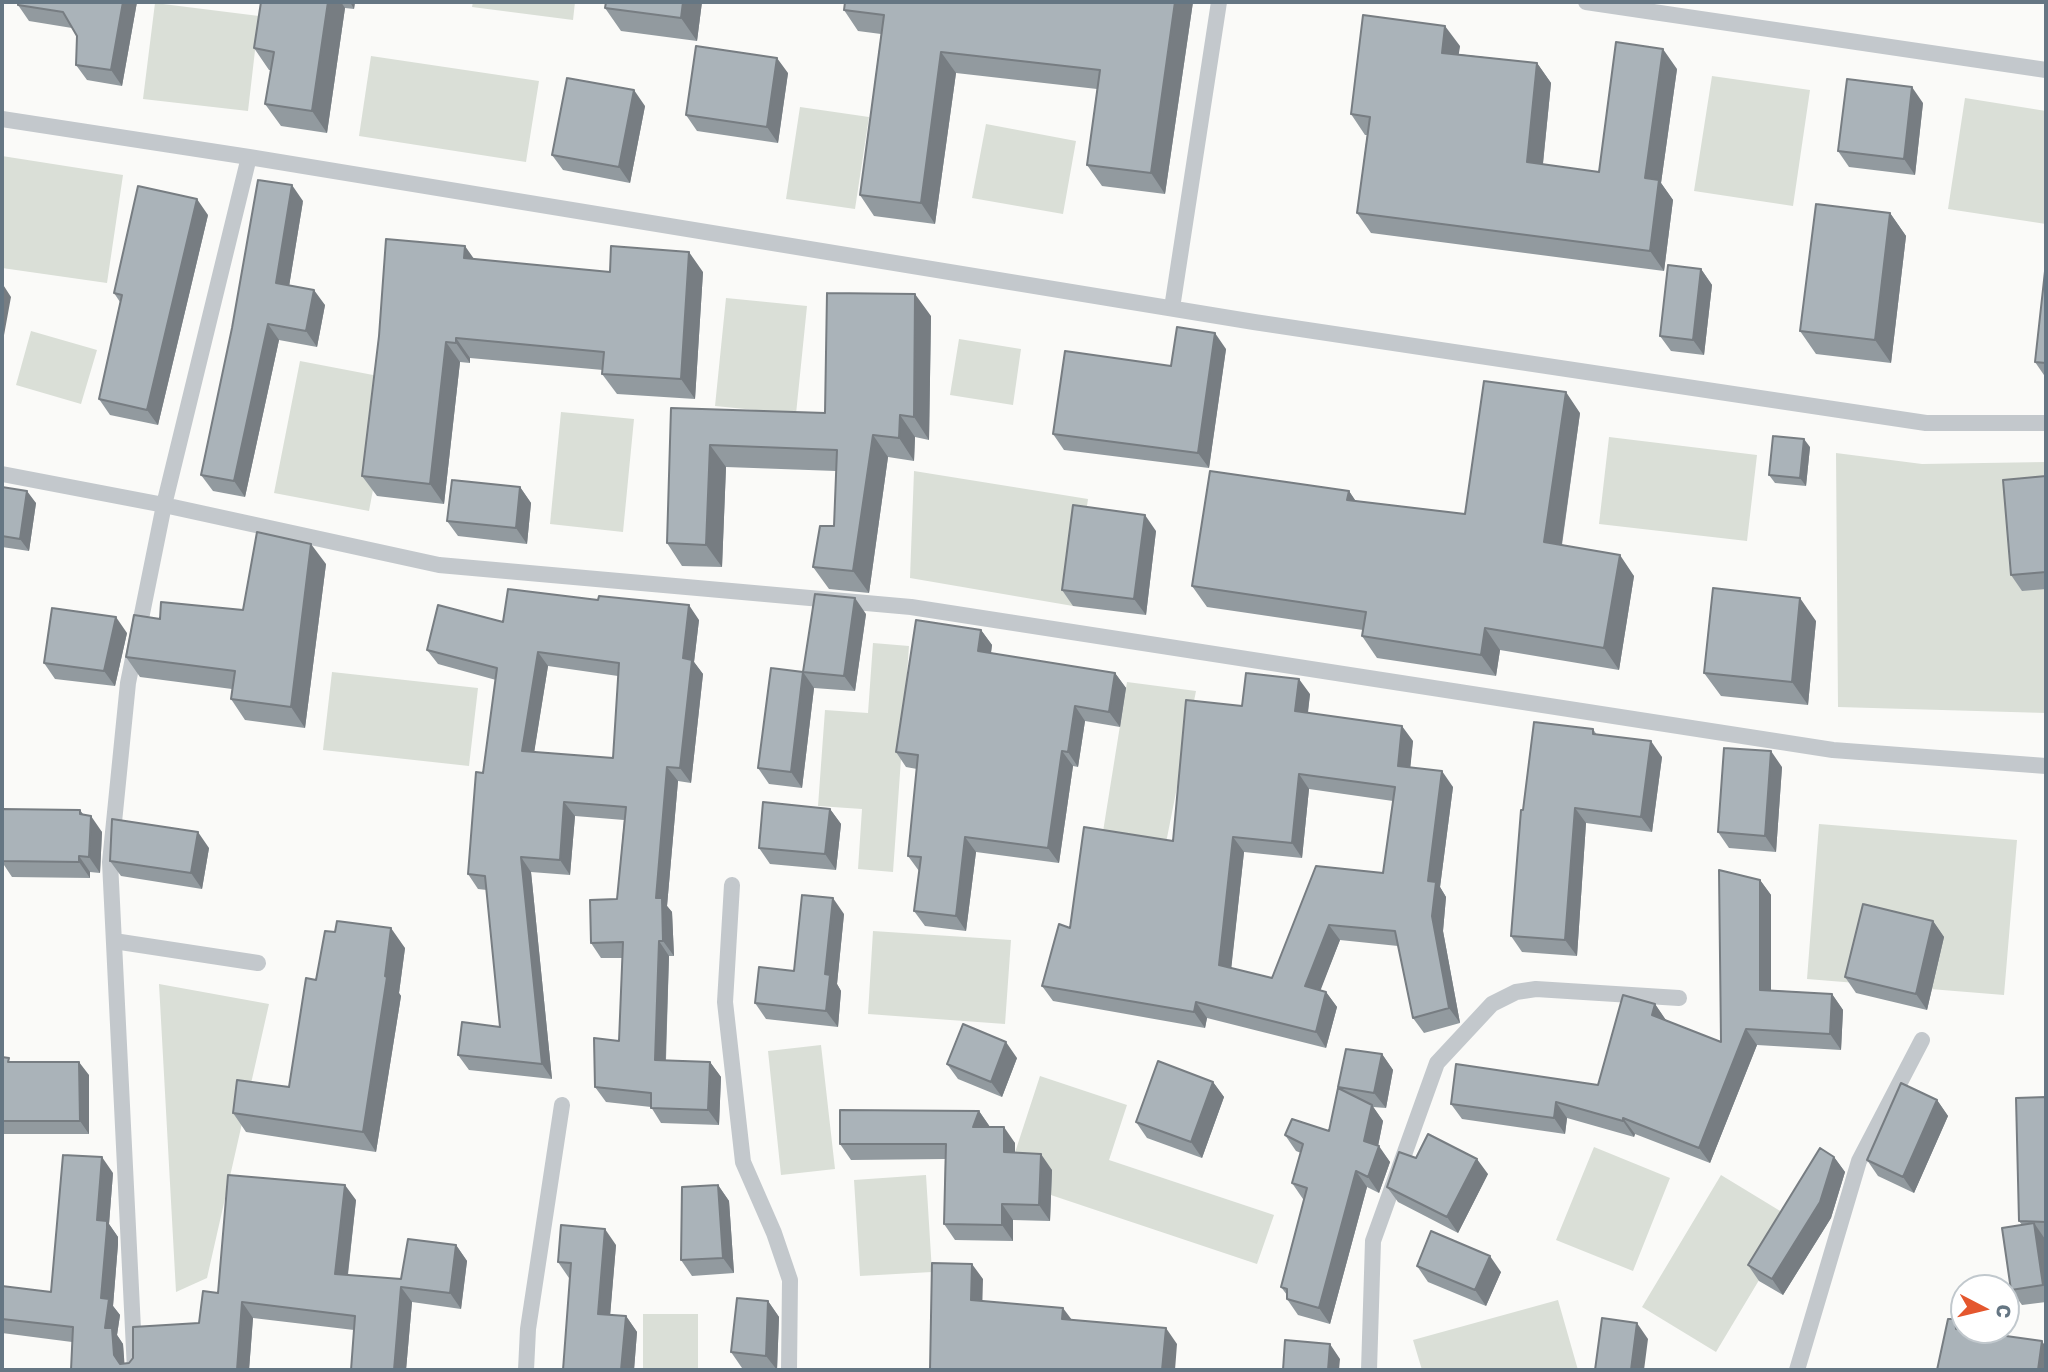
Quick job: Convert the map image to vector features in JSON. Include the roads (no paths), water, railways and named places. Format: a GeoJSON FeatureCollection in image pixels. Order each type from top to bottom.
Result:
{"type":"FeatureCollection","features":[{"type":"Feature","properties":{"kind":"lane"},"geometry":{"type":"LineString","coordinates":[[1172,308],[1219,2]]}},
{"type":"Feature","properties":{"kind":"lane"},"geometry":{"type":"LineString","coordinates":[[1586,2],[2046,71]]}},
{"type":"Feature","properties":{"kind":"lane"},"geometry":{"type":"LineString","coordinates":[[2,120],[249,157],[1172,308],[1926,423],[2046,423]]}},
{"type":"Feature","properties":{"kind":"lane"},"geometry":{"type":"LineString","coordinates":[[135,1370],[110,862],[128,683],[164,505],[249,157]]}},
{"type":"Feature","properties":{"kind":"lane"},"geometry":{"type":"LineString","coordinates":[[2,474],[164,505],[439,565],[911,607],[1833,750],[2046,766]]}},
{"type":"Feature","properties":{"kind":"lane"},"geometry":{"type":"LineString","coordinates":[[732,885],[724,1002],[743,1163],[774,1233],[790,1280],[789,1370]]}},
{"type":"Feature","properties":{"kind":"lane"},"geometry":{"type":"LineString","coordinates":[[114,941],[258,963]]}},
{"type":"Feature","properties":{"kind":"lane"},"geometry":{"type":"LineString","coordinates":[[1369,1370],[1373,1241],[1437,1063],[1492,1004],[1516,992],[1536,989],[1679,998]]}},
{"type":"Feature","properties":{"kind":"lane"},"geometry":{"type":"LineString","coordinates":[[1797,1370],[1859,1161],[1922,1040]]}},
{"type":"Feature","properties":{"kind":"lane"},"geometry":{"type":"LineString","coordinates":[[526,1370],[528,1329],[562,1105]]}}]}
